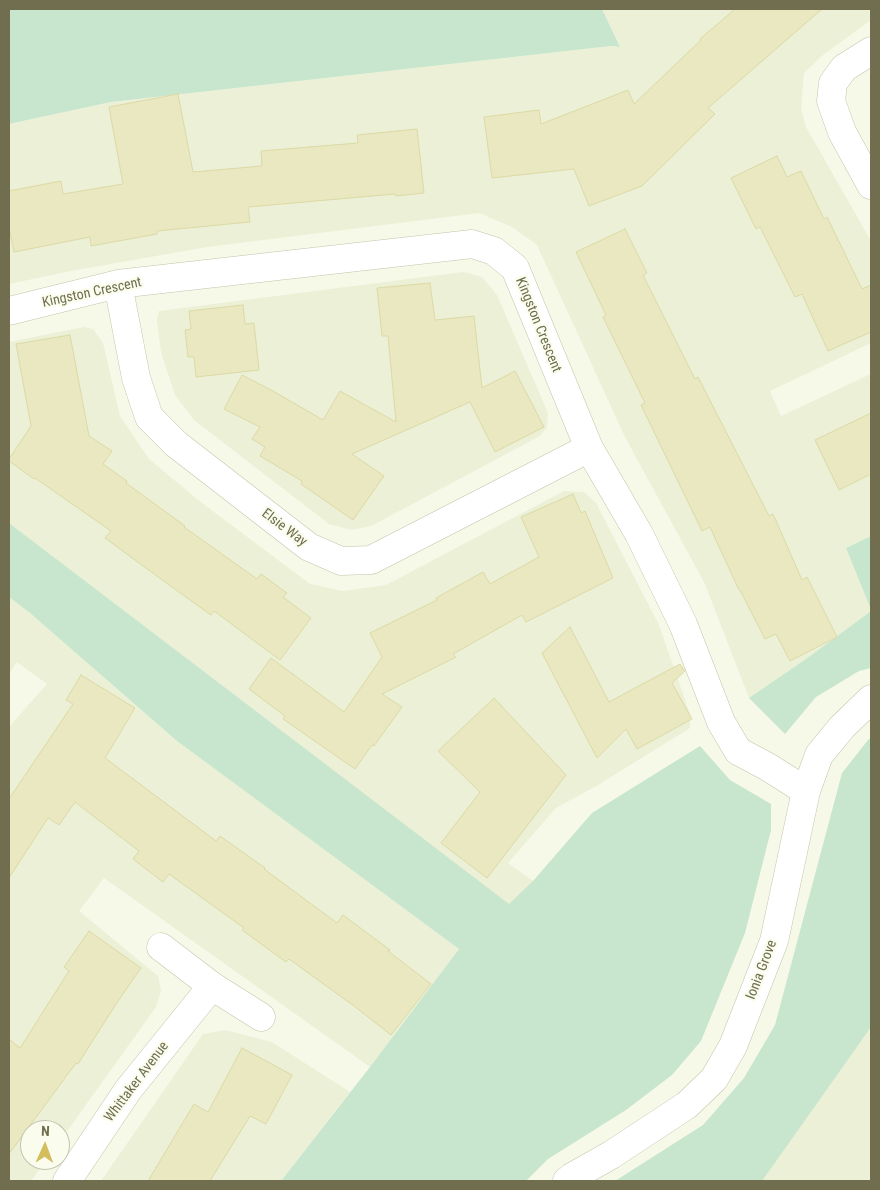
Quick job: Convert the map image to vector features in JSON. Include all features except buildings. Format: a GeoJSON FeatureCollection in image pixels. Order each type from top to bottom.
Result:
{"type":"FeatureCollection","features":[{"type":"Feature","properties":{"kind":"street"},"geometry":{"type":"LineString","coordinates":[[871,51],[844,68],[833,83],[831,101],[842,132],[871,185]]}},
{"type":"Feature","properties":{"kind":"street","name":"Kingston Crescent"},"geometry":{"type":"LineString","coordinates":[[9,312],[118,284],[472,244],[494,251],[515,268],[589,448],[639,534],[683,624],[721,722],[738,750],[806,791]]}},
{"type":"Feature","properties":{"kind":"street","name":"Elsie Way"},"geometry":{"type":"LineString","coordinates":[[118,284],[136,378],[149,417],[176,444],[309,547],[340,561],[371,560],[589,448]]}},
{"type":"Feature","properties":{"kind":"street","name":"Ionia Grove"},"geometry":{"type":"LineString","coordinates":[[567,1181],[611,1155],[687,1105],[714,1079],[732,1046],[774,941],[806,791],[819,755],[842,727],[871,699]]}},
{"type":"Feature","properties":{"kind":"street"},"geometry":{"type":"LineString","coordinates":[[161,947],[212,986],[261,1017]]}},
{"type":"Feature","properties":{"kind":"street","name":"Whittaker Avenue"},"geometry":{"type":"LineString","coordinates":[[67,1181],[128,1090],[212,986]]}},
{"type":"Feature","properties":{"kind":"shaded area"},"geometry":{"type":"Polygon","coordinates":[[[9,9],[602,9],[620,47],[611,46],[111,102],[9,124],[9,9]]]}},
{"type":"Feature","properties":{"kind":"shaded area"},"geometry":{"type":"Polygon","coordinates":[[[602,9],[871,9],[871,20],[823,55],[804,73],[801,108],[806,127],[871,241],[871,343],[770,391],[781,416],[871,374],[871,536],[846,548],[871,611],[749,698],[705,584],[625,437],[537,245],[512,227],[479,213],[207,247],[9,284],[9,124],[111,102],[611,46],[620,47],[602,9]]]}},
{"type":"Feature","properties":{"kind":"shaded area"},"geometry":{"type":"Polygon","coordinates":[[[463,272],[482,277],[497,295],[548,413],[547,427],[540,436],[371,526],[351,530],[329,524],[194,420],[175,395],[161,352],[157,320],[159,311],[463,272]]]}},
{"type":"Feature","properties":{"kind":"shaded area"},"geometry":{"type":"Polygon","coordinates":[[[84,327],[93,329],[103,343],[120,416],[149,459],[202,503],[310,584],[343,591],[386,585],[564,491],[584,492],[596,503],[659,625],[690,714],[690,728],[598,785],[556,808],[508,863],[533,881],[509,905],[9,523],[9,342],[84,327]]]}},
{"type":"Feature","properties":{"kind":"shaded area"},"geometry":{"type":"Polygon","coordinates":[[[9,523],[509,904],[533,881],[592,813],[700,746],[730,780],[771,804],[771,830],[745,933],[701,1041],[672,1075],[626,1110],[548,1159],[526,1181],[281,1181],[459,949],[177,741],[30,613],[9,597],[9,523]]]}},
{"type":"Feature","properties":{"kind":"shaded area"},"geometry":{"type":"Polygon","coordinates":[[[871,536],[871,610],[846,548],[871,536]]]}},
{"type":"Feature","properties":{"kind":"shaded area"},"geometry":{"type":"Polygon","coordinates":[[[9,597],[30,613],[177,741],[459,949],[370,1067],[104,878],[79,911],[158,976],[161,990],[156,1007],[70,1127],[70,1120],[20,1120],[20,1170],[39,1170],[31,1181],[9,1181],[9,727],[47,684],[17,662],[9,674],[9,597]]]}},
{"type":"Feature","properties":{"kind":"shaded area"},"geometry":{"type":"Polygon","coordinates":[[[871,611],[871,668],[859,671],[816,697],[785,734],[749,698],[871,611]]]}},
{"type":"Feature","properties":{"kind":"shaded area"},"geometry":{"type":"Polygon","coordinates":[[[871,738],[871,1027],[762,1181],[615,1181],[703,1125],[744,1078],[775,1025],[842,773],[871,738]]]}},
{"type":"Feature","properties":{"kind":"shaded area"},"geometry":{"type":"Polygon","coordinates":[[[871,1027],[871,1181],[762,1181],[813,1107],[871,1027]]]}},
{"type":"Feature","properties":{"kind":"shaded area"},"geometry":{"type":"Polygon","coordinates":[[[225,1030],[272,1042],[350,1092],[281,1181],[101,1181],[203,1034],[225,1030]]]}}]}
